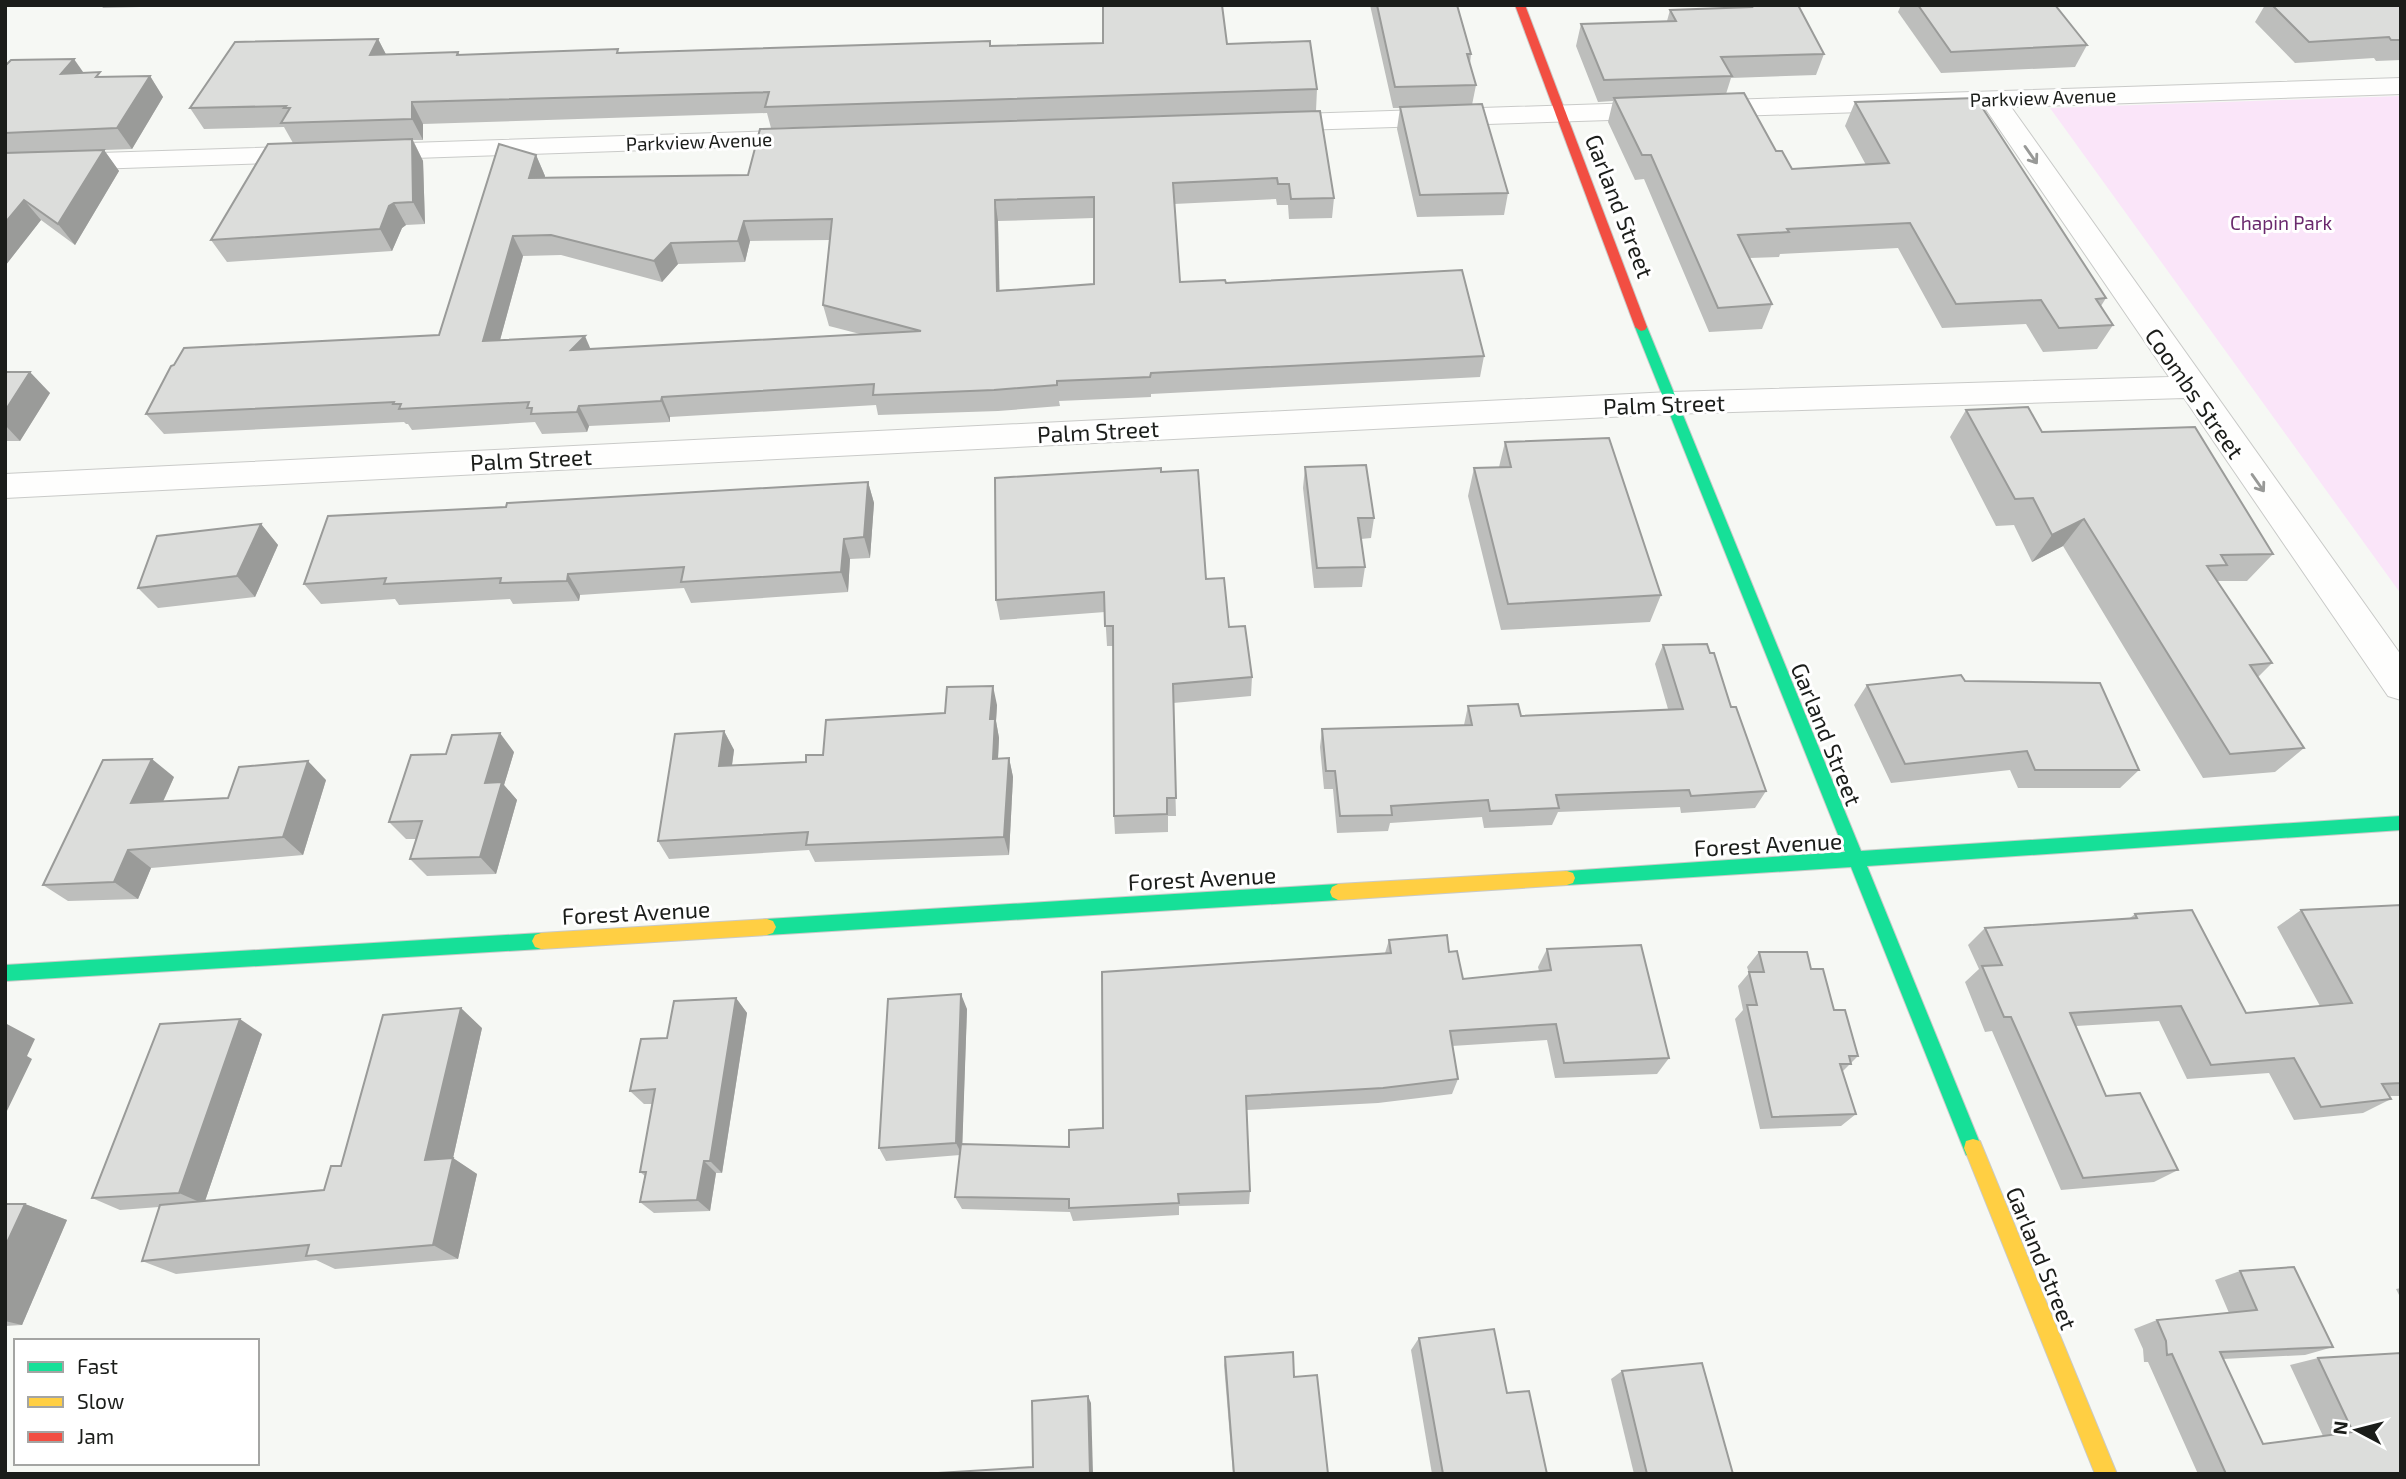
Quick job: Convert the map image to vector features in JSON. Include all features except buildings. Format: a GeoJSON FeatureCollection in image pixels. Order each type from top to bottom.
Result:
{"type":"FeatureCollection","features":[{"type":"Feature","properties":{"kind":"street","name":"Garland Street"},"geometry":{"type":"LineString","coordinates":[[1520,5],[1670,403],[1854,861],[2106,1474]]}},
{"type":"Feature","properties":{"kind":"street","name":"Parkview Avenue"},"geometry":{"type":"LineString","coordinates":[[1242,124],[2401,86]]}},
{"type":"Feature","properties":{"kind":"street","name":"Coombs Street"},"geometry":{"type":"LineString","coordinates":[[1992,99],[2401,685]]}},
{"type":"Feature","properties":{"kind":"street","name":"Parkview Avenue"},"geometry":{"type":"LineString","coordinates":[[5,164],[839,137]]}},
{"type":"Feature","properties":{"kind":"street","name":"Palm Street"},"geometry":{"type":"LineString","coordinates":[[5,486],[1670,403],[2191,387]]}},
{"type":"Feature","properties":{"kind":"street","name":"Forest Avenue"},"geometry":{"type":"LineString","coordinates":[[5,973],[1854,861],[2401,823]]}},
{"type":"Feature","properties":{"kind":"green space","name":"Chapin Park"},"geometry":{"type":"Polygon","coordinates":[[[2401,96],[2401,594],[2050,108],[2401,96]]]}},
{"type":"Feature","properties":{"kind":"traffic: fast"},"geometry":{"type":"LineString","coordinates":[[1641,327],[1973,1148]]}},
{"type":"Feature","properties":{"kind":"traffic: fast"},"geometry":{"type":"LineString","coordinates":[[1567,878],[2401,823]]}},
{"type":"Feature","properties":{"kind":"traffic: fast"},"geometry":{"type":"LineString","coordinates":[[767,927],[1338,892]]}},
{"type":"Feature","properties":{"kind":"traffic: fast"},"geometry":{"type":"LineString","coordinates":[[5,973],[541,941]]}},
{"type":"Feature","properties":{"kind":"traffic: slow"},"geometry":{"type":"LineString","coordinates":[[1338,892],[1567,878]]}},
{"type":"Feature","properties":{"kind":"traffic: slow"},"geometry":{"type":"LineString","coordinates":[[541,941],[767,927]]}},
{"type":"Feature","properties":{"kind":"traffic: slow"},"geometry":{"type":"LineString","coordinates":[[1973,1148],[2106,1474]]}},
{"type":"Feature","properties":{"kind":"traffic: jam"},"geometry":{"type":"LineString","coordinates":[[1520,5],[1641,327]]}}]}
